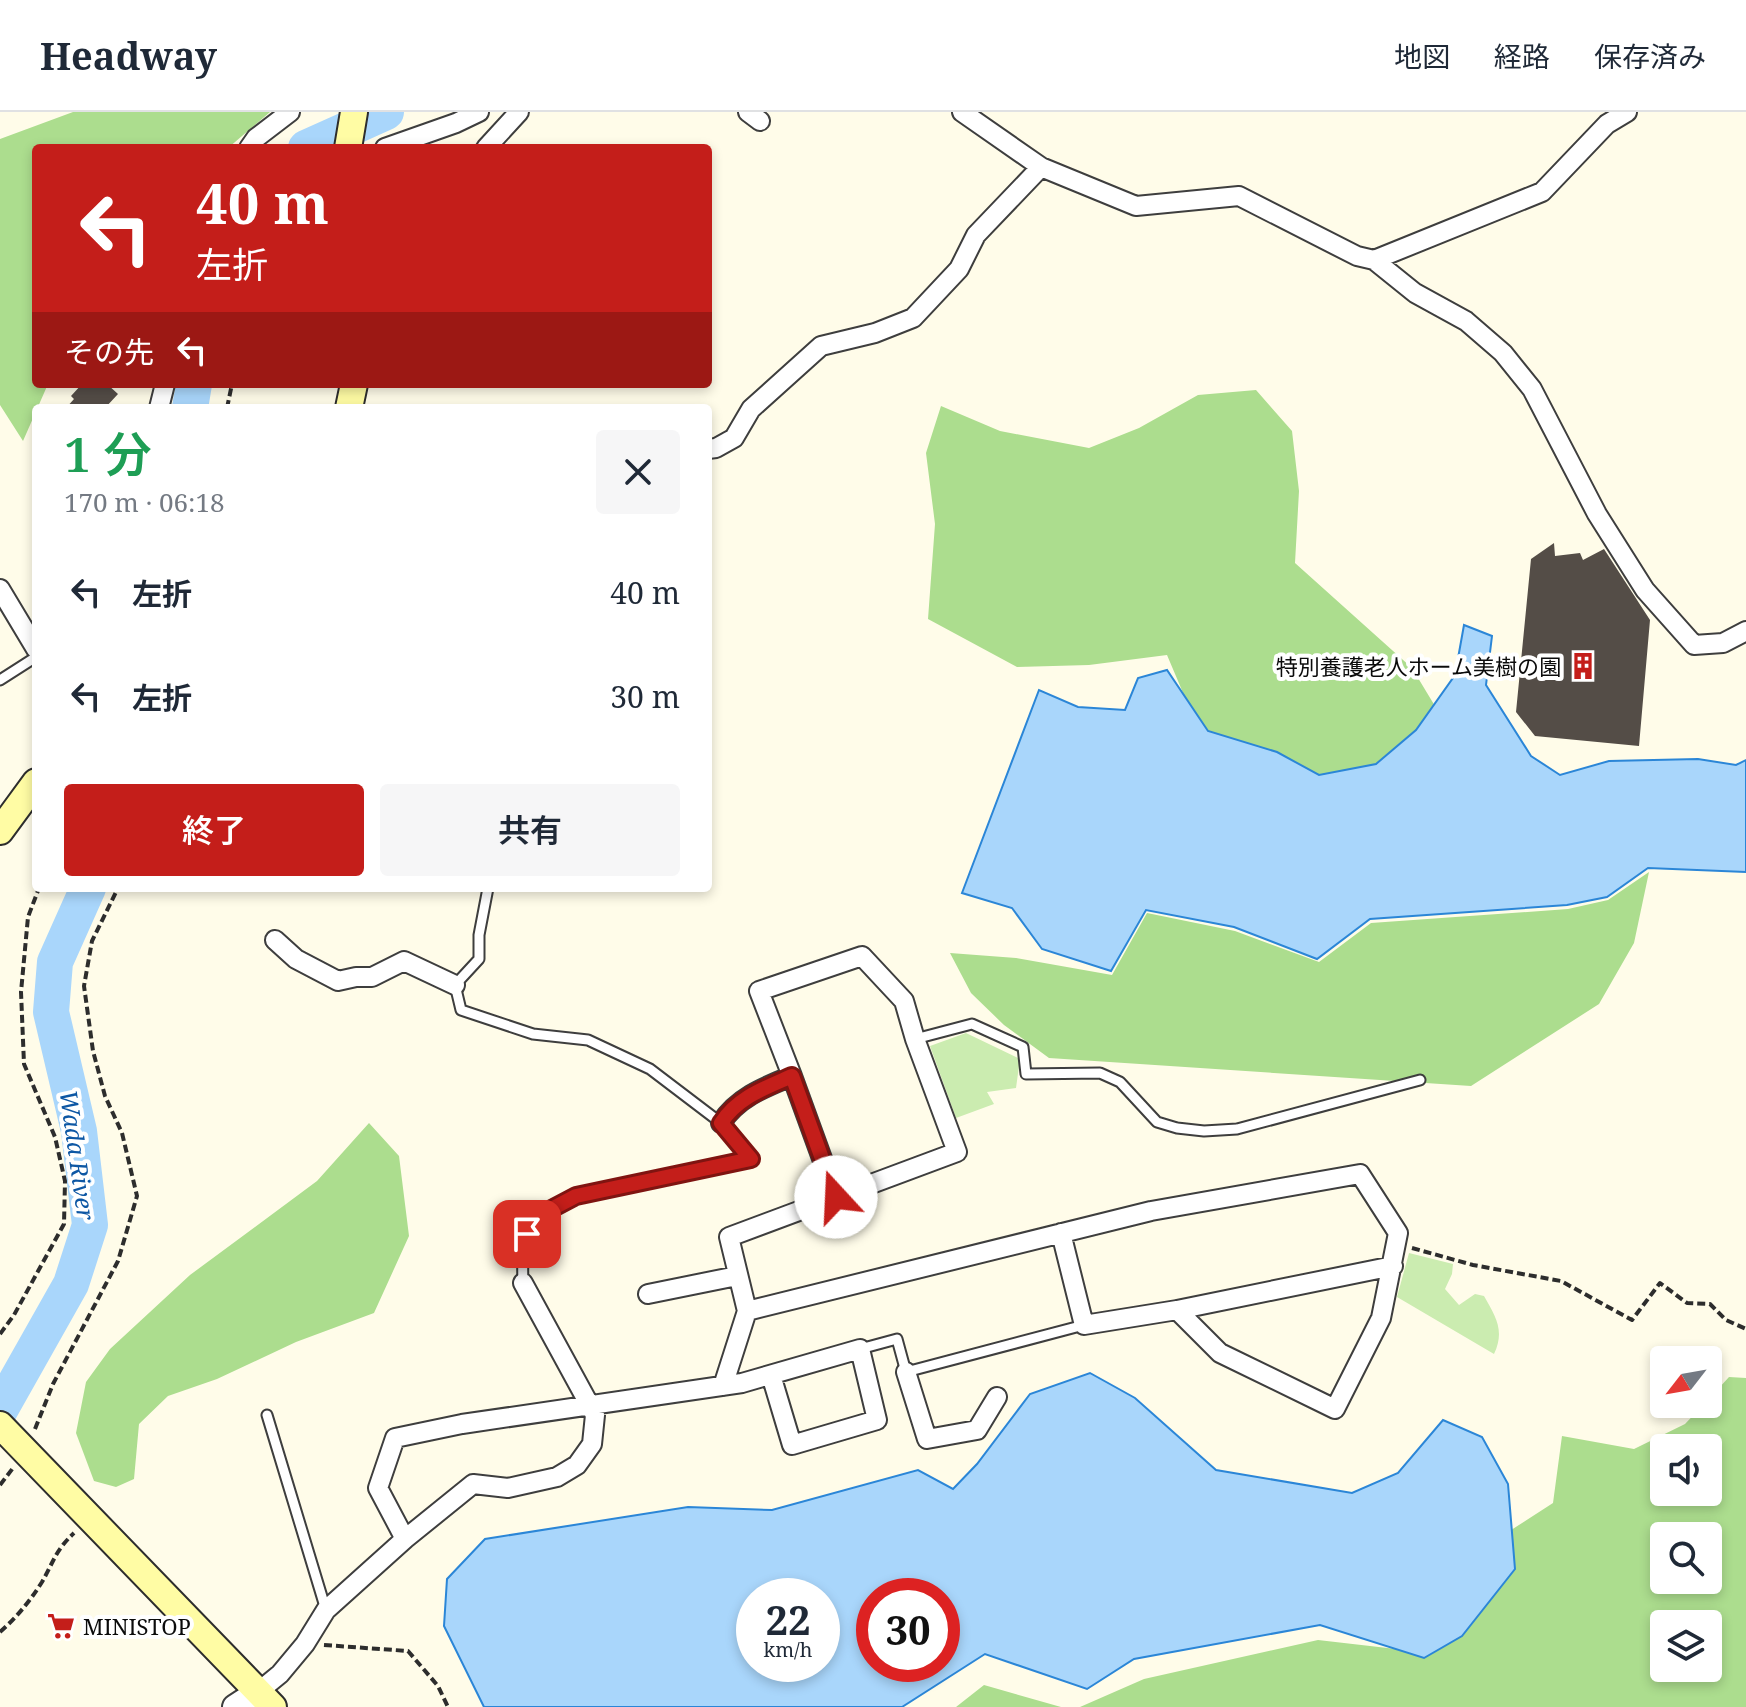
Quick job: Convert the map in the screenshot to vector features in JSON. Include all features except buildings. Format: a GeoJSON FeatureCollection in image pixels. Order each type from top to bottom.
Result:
{"type":"FeatureCollection","features":[{"type":"Feature","properties":{"kind":"main road"},"geometry":{"type":"LineString","coordinates":[[349,144],[354,112]]}},
{"type":"Feature","properties":{"kind":"main road"},"geometry":{"type":"LineString","coordinates":[[0,831],[32,787]]}},
{"type":"Feature","properties":{"kind":"main road"},"geometry":{"type":"LineString","coordinates":[[13,1439],[266,1700]]}},
{"type":"Feature","properties":{"kind":"street"},"geometry":{"type":"LineString","coordinates":[[252,144],[290,112]]}},
{"type":"Feature","properties":{"kind":"street"},"geometry":{"type":"LineString","coordinates":[[396,144],[479,112]]}},
{"type":"Feature","properties":{"kind":"street"},"geometry":{"type":"LineString","coordinates":[[490,144],[519,112]]}},
{"type":"Feature","properties":{"kind":"street"},"geometry":{"type":"LineString","coordinates":[[962,112],[1041,167],[1136,206],[1239,196],[1357,256],[1374,260],[1415,293],[1466,321],[1503,353],[1532,389],[1597,514],[1645,590],[1694,645],[1723,643],[1746,631]]}},
{"type":"Feature","properties":{"kind":"street"},"geometry":{"type":"LineString","coordinates":[[1374,260],[1542,192],[1607,124],[1627,112]]}},
{"type":"Feature","properties":{"kind":"street"},"geometry":{"type":"LineString","coordinates":[[712,448],[734,438],[751,409],[821,346],[875,333],[913,318],[959,269],[976,235],[1041,167]]}},
{"type":"Feature","properties":{"kind":"street"},"geometry":{"type":"LineString","coordinates":[[0,589],[32,642]]}},
{"type":"Feature","properties":{"kind":"street"},"geometry":{"type":"LineString","coordinates":[[275,940],[296,959],[338,981],[372,977],[404,961],[455,985]]}},
{"type":"Feature","properties":{"kind":"street"},"geometry":{"type":"LineString","coordinates":[[723,1386],[747,1311],[729,1237],[957,1152],[904,1001],[862,956],[759,991],[836,1197]]}},
{"type":"Feature","properties":{"kind":"street"},"geometry":{"type":"LineString","coordinates":[[721,1123],[752,1093],[792,1076]]}},
{"type":"Feature","properties":{"kind":"street"},"geometry":{"type":"LineString","coordinates":[[747,1311],[1151,1211],[1360,1174],[1398,1233],[1381,1318],[1335,1409],[1220,1353],[1177,1310]]}},
{"type":"Feature","properties":{"kind":"street"},"geometry":{"type":"LineString","coordinates":[[1061,1233],[1084,1325],[1177,1310],[1393,1266]]}},
{"type":"Feature","properties":{"kind":"street"},"geometry":{"type":"LineString","coordinates":[[648,1294],[737,1276]]}},
{"type":"Feature","properties":{"kind":"street"},"geometry":{"type":"LineString","coordinates":[[235,1707],[266,1700],[280,1674],[305,1644],[326,1610],[405,1539],[473,1484],[508,1488],[557,1477],[577,1465],[592,1444],[595,1415],[523,1283]]}},
{"type":"Feature","properties":{"kind":"street"},"geometry":{"type":"LineString","coordinates":[[405,1539],[378,1488],[395,1438],[462,1424],[723,1386],[860,1349],[877,1420],[792,1445],[771,1375]]}},
{"type":"Feature","properties":{"kind":"street"},"geometry":{"type":"LineString","coordinates":[[906,1372],[927,1439],[977,1430],[997,1397]]}},
{"type":"Feature","properties":{"kind":"lane"},"geometry":{"type":"LineString","coordinates":[[0,680],[32,660]]}},
{"type":"Feature","properties":{"kind":"lane"},"geometry":{"type":"LineString","coordinates":[[487,892],[479,935],[479,959],[455,985],[461,1010],[533,1034],[588,1040],[650,1069],[721,1123],[751,1159],[576,1196],[540,1215],[527,1234],[522,1255],[523,1283]]}},
{"type":"Feature","properties":{"kind":"lane"},"geometry":{"type":"LineString","coordinates":[[915,1039],[972,1024],[1023,1047],[1026,1074],[1100,1073],[1120,1082],[1157,1122],[1204,1131],[1237,1129],[1420,1080]]}},
{"type":"Feature","properties":{"kind":"lane"},"geometry":{"type":"LineString","coordinates":[[860,1349],[897,1339],[906,1372],[1084,1325]]}},
{"type":"Feature","properties":{"kind":"lane"},"geometry":{"type":"LineString","coordinates":[[267,1415],[326,1610]]}},
{"type":"Feature","properties":{"kind":"path"},"geometry":{"type":"LineString","coordinates":[[0,1334],[14,1315],[64,1224],[65,1181],[55,1137],[24,1064],[22,977],[28,917],[37,892]]}},
{"type":"Feature","properties":{"kind":"path"},"geometry":{"type":"LineString","coordinates":[[13,1439],[53,1384],[118,1261],[137,1196],[122,1133],[105,1096],[93,1051],[84,986],[92,941],[116,892]]}},
{"type":"Feature","properties":{"kind":"path"},"geometry":{"type":"LineString","coordinates":[[1396,1245],[1473,1265],[1561,1281],[1632,1320],[1660,1283],[1687,1303],[1710,1304],[1726,1320],[1746,1329]]}},
{"type":"Feature","properties":{"kind":"path"},"geometry":{"type":"LineString","coordinates":[[0,1632],[24,1608],[44,1579],[58,1548],[91,1518]]}},
{"type":"Feature","properties":{"kind":"path"},"geometry":{"type":"LineString","coordinates":[[305,1644],[408,1651],[438,1686],[448,1707]]}},
{"type":"Feature","properties":{"kind":"green space"},"geometry":{"type":"Polygon","coordinates":[[[73,112],[270,112],[233,144],[32,144],[32,388],[46,388],[39,404],[32,404],[32,420],[23,441],[0,405],[0,139],[73,112]]]}},
{"type":"Feature","properties":{"kind":"green space"},"geometry":{"type":"Polygon","coordinates":[[[1256,390],[1292,431],[1299,491],[1295,563],[1412,668],[1441,716],[1374,781],[1304,785],[1203,740],[1167,655],[1089,665],[1017,667],[928,619],[935,524],[926,453],[941,406],[1000,431],[1089,448],[1139,428],[1198,395],[1256,390]]]}},
{"type":"Feature","properties":{"kind":"green space"},"geometry":{"type":"Polygon","coordinates":[[[1649,872],[1634,943],[1599,1004],[1471,1086],[1049,1058],[1004,1025],[971,993],[950,953],[1016,958],[1112,975],[1147,913],[1235,931],[1319,962],[1371,923],[1568,909],[1608,900],[1649,872]]]}},
{"type":"Feature","properties":{"kind":"green space"},"geometry":{"type":"Polygon","coordinates":[[[966,1033],[1020,1059],[1016,1088],[987,1092],[994,1104],[956,1118],[930,1046],[966,1033]]]}},
{"type":"Feature","properties":{"kind":"green space"},"geometry":{"type":"Polygon","coordinates":[[[369,1123],[399,1156],[409,1236],[374,1313],[296,1342],[217,1379],[168,1396],[139,1424],[134,1479],[116,1487],[94,1481],[76,1433],[86,1382],[110,1349],[190,1275],[317,1181],[369,1123]]]}},
{"type":"Feature","properties":{"kind":"green space"},"geometry":{"type":"Polygon","coordinates":[[[1409,1253],[1453,1264],[1445,1289],[1459,1305],[1475,1294],[1484,1296],[1499,1331],[1494,1354],[1397,1297],[1409,1253]]]}},
{"type":"Feature","properties":{"kind":"green space"},"geometry":{"type":"Polygon","coordinates":[[[1729,1377],[1746,1378],[1746,1707],[1080,1707],[1144,1679],[1318,1640],[1422,1652],[1499,1590],[1505,1534],[1553,1503],[1562,1436],[1634,1449],[1650,1441],[1650,1506],[1722,1506],[1722,1434],[1665,1434],[1691,1418],[1722,1418],[1722,1385],[1729,1377]]]}},
{"type":"Feature","properties":{"kind":"green space"},"geometry":{"type":"Polygon","coordinates":[[[984,1685],[1061,1707],[956,1707],[984,1685]]]}},
{"type":"Feature","properties":{"kind":"water"},"geometry":{"type":"Polygon","coordinates":[[[1464,625],[1492,636],[1486,685],[1531,756],[1560,775],[1609,761],[1698,759],[1736,765],[1746,760],[1746,872],[1648,868],[1607,897],[1567,905],[1370,919],[1317,959],[1234,927],[1146,910],[1111,971],[1042,949],[1012,908],[962,893],[1039,690],[1078,707],[1125,710],[1138,678],[1167,670],[1208,731],[1277,752],[1319,775],[1376,764],[1416,730],[1455,675],[1464,625]]]}},
{"type":"Feature","properties":{"kind":"water"},"geometry":{"type":"Polygon","coordinates":[[[1090,1373],[1135,1398],[1216,1470],[1352,1493],[1398,1473],[1443,1420],[1482,1437],[1508,1484],[1515,1569],[1462,1636],[1424,1658],[1320,1625],[1134,1659],[1087,1689],[985,1654],[960,1670],[960,1578],[856,1578],[856,1682],[941,1682],[902,1707],[484,1707],[444,1626],[447,1579],[485,1539],[688,1507],[772,1510],[918,1470],[953,1489],[977,1464],[1030,1394],[1090,1373]]]}},
{"type":"Feature","properties":{"kind":"waterway","name":"Wada River"},"geometry":{"type":"LineString","coordinates":[[315,144],[386,112]]}},
{"type":"Feature","properties":{"kind":"waterway","name":"Wada River"},"geometry":{"type":"LineString","coordinates":[[191,404],[193,388]]}},
{"type":"Feature","properties":{"kind":"waterway","name":"Wada River"},"geometry":{"type":"LineString","coordinates":[[0,1410],[71,1284],[90,1225],[79,1131],[51,1012],[55,962],[86,892]]}},
{"type":"Feature","properties":{"kind":"place","name":"特別養護老人ホーム美樹の園"},"geometry":{"type":"Point","coordinates":[1583,666]}},
{"type":"Feature","properties":{"kind":"place","name":"MINISTOP"},"geometry":{"type":"Point","coordinates":[61,1626]}},
{"type":"Feature","properties":{"kind":"route"},"geometry":{"type":"LineString","coordinates":[[527,1234],[540,1215],[576,1196],[751,1159],[721,1123],[752,1093],[792,1076],[836,1197]]}}]}
